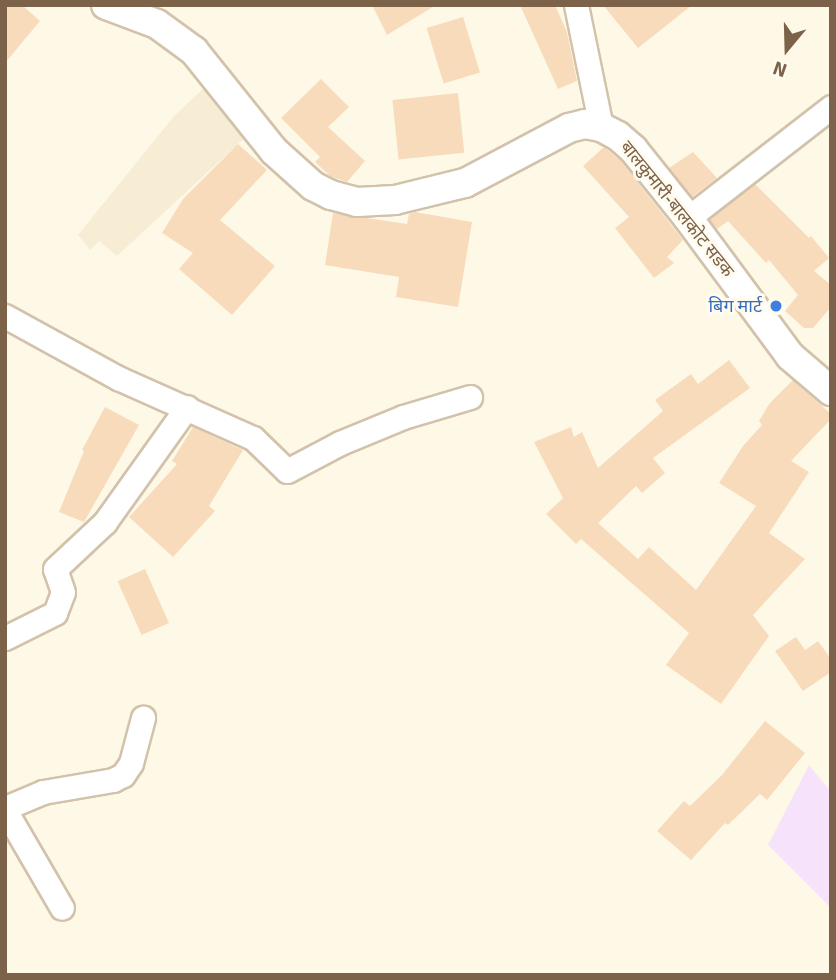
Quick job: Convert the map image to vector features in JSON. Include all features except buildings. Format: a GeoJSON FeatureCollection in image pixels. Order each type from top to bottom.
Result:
{"type":"FeatureCollection","features":[{"type":"Feature","properties":{"kind":"street"},"geometry":{"type":"LineString","coordinates":[[106,5],[157,24],[194,51],[274,151],[313,186],[331,195],[357,202],[395,200],[465,183],[569,128],[585,124],[601,127],[576,5]]}},
{"type":"Feature","properties":{"kind":"street"},"geometry":{"type":"LineString","coordinates":[[688,218],[831,107]]}},
{"type":"Feature","properties":{"kind":"street","name":"बालकुमारी-बालकोट सडक"},"geometry":{"type":"LineString","coordinates":[[601,127],[633,149],[688,218],[790,356],[831,391]]}},
{"type":"Feature","properties":{"kind":"street"},"geometry":{"type":"LineString","coordinates":[[5,316],[118,378],[253,438],[288,471],[340,443],[403,417],[470,397]]}},
{"type":"Feature","properties":{"kind":"street"},"geometry":{"type":"LineString","coordinates":[[5,638],[55,613],[63,592],[55,569],[105,522],[187,407]]}},
{"type":"Feature","properties":{"kind":"street"},"geometry":{"type":"LineString","coordinates":[[62,908],[5,809],[43,792],[113,780],[123,775],[131,763],[143,718]]}},
{"type":"Feature","properties":{"kind":"shaded area"},"geometry":{"type":"Polygon","coordinates":[[[207,85],[250,133],[117,256],[99,241],[90,250],[78,235],[174,116],[207,85]]]}},
{"type":"Feature","properties":{"kind":"shaded area"},"geometry":{"type":"Polygon","coordinates":[[[809,765],[831,792],[831,908],[768,845],[809,765]]]}},
{"type":"Feature","properties":{"kind":"place","name":"बिग मार्ट"},"geometry":{"type":"Point","coordinates":[776,306]}}]}
